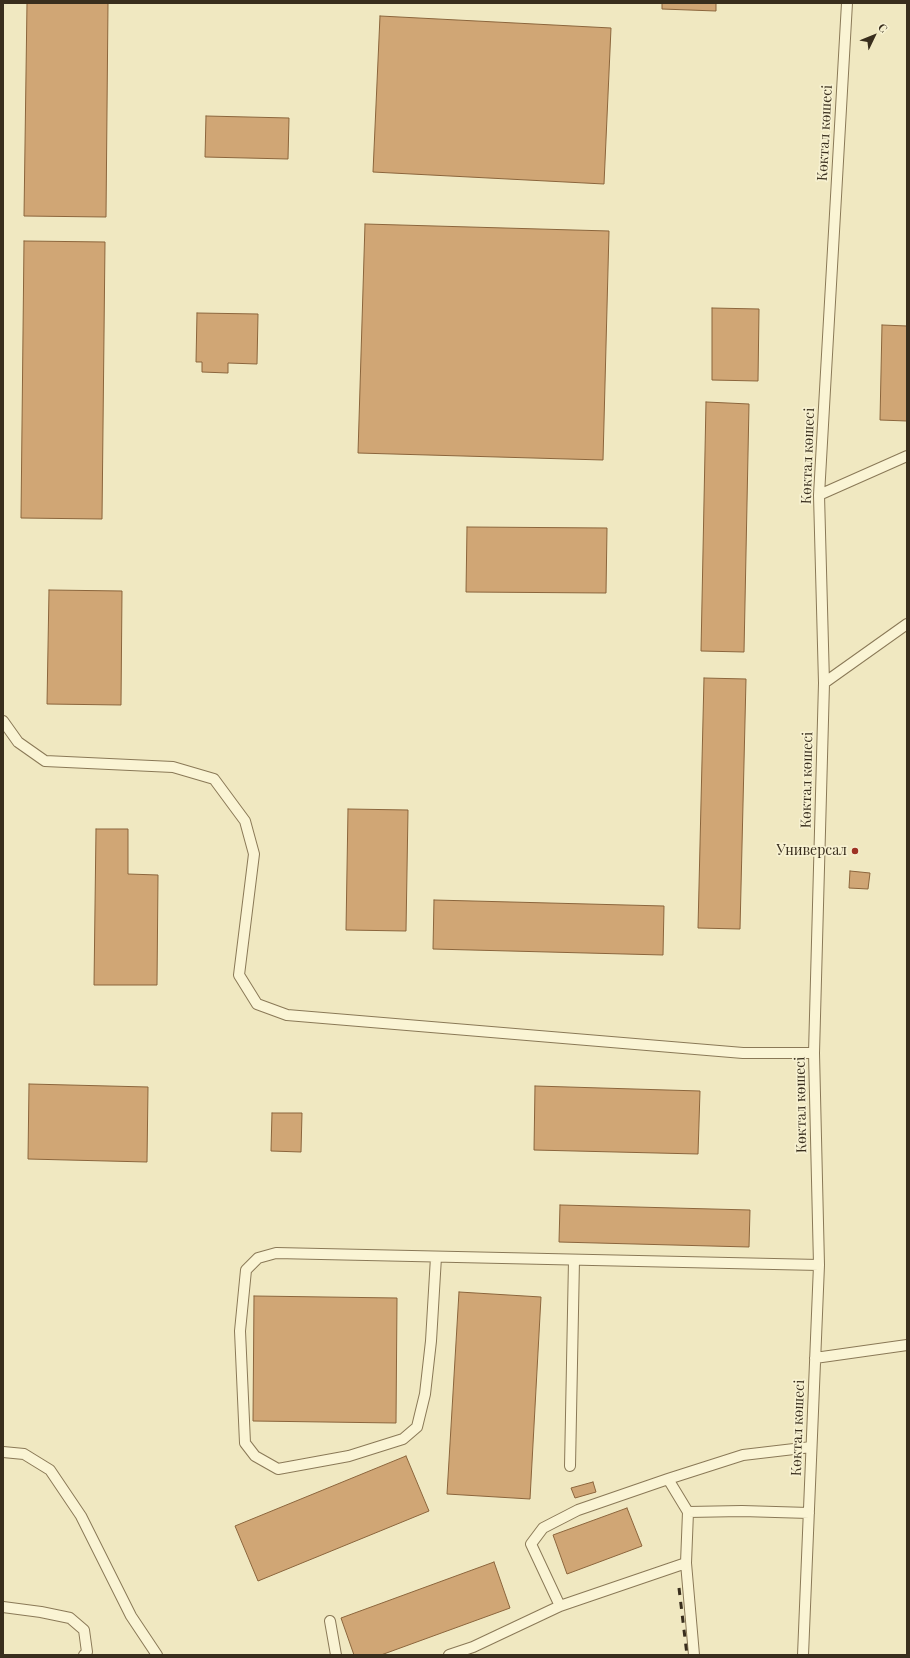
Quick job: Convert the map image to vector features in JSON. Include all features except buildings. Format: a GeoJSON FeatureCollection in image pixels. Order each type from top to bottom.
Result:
{"type":"FeatureCollection","features":[{"type":"Feature","properties":{"kind":"lane","name":"Көктал көшесі"},"geometry":{"type":"LineString","coordinates":[[803,1655],[819,1265],[814,1053],[824,683],[819,495],[847,3]]}},
{"type":"Feature","properties":{"kind":"lane"},"geometry":{"type":"LineString","coordinates":[[819,495],[907,456]]}},
{"type":"Feature","properties":{"kind":"lane"},"geometry":{"type":"LineString","coordinates":[[824,683],[907,624]]}},
{"type":"Feature","properties":{"kind":"lane"},"geometry":{"type":"LineString","coordinates":[[3,721],[18,742],[45,761],[173,768],[214,779],[245,821],[254,854],[239,975],[257,1004],[287,1015],[743,1054],[814,1053]]}},
{"type":"Feature","properties":{"kind":"lane"},"geometry":{"type":"LineString","coordinates":[[436,1257],[431,1341],[425,1394],[418,1427],[403,1439],[349,1456],[278,1469],[255,1456],[245,1443],[240,1338],[246,1270],[258,1258],[276,1253],[819,1265]]}},
{"type":"Feature","properties":{"kind":"lane"},"geometry":{"type":"LineString","coordinates":[[570,1466],[574,1260]]}},
{"type":"Feature","properties":{"kind":"lane"},"geometry":{"type":"LineString","coordinates":[[815,1358],[907,1345]]}},
{"type":"Feature","properties":{"kind":"lane"},"geometry":{"type":"LineString","coordinates":[[560,1606],[531,1544],[543,1528],[578,1510],[743,1455],[811,1447]]}},
{"type":"Feature","properties":{"kind":"lane"},"geometry":{"type":"LineString","coordinates":[[3,1452],[24,1454],[50,1470],[81,1516],[131,1616],[157,1655]]}},
{"type":"Feature","properties":{"kind":"lane"},"geometry":{"type":"LineString","coordinates":[[668,1479],[688,1512],[686,1563],[694,1655]]}},
{"type":"Feature","properties":{"kind":"lane"},"geometry":{"type":"LineString","coordinates":[[688,1512],[742,1511],[809,1513]]}},
{"type":"Feature","properties":{"kind":"lane"},"geometry":{"type":"LineString","coordinates":[[449,1655],[473,1647],[560,1606],[686,1563]]}},
{"type":"Feature","properties":{"kind":"lane"},"geometry":{"type":"LineString","coordinates":[[3,1607],[41,1612],[70,1618],[84,1630],[87,1652],[84,1655]]}},
{"type":"Feature","properties":{"kind":"lane"},"geometry":{"type":"LineString","coordinates":[[330,1621],[336,1655]]}},
{"type":"Feature","properties":{"kind":"railway"},"geometry":{"type":"LineString","coordinates":[[679,1588],[687,1655]]}},
{"type":"Feature","properties":{"kind":"place","name":"Универсал"},"geometry":{"type":"Point","coordinates":[855,851]}}]}
